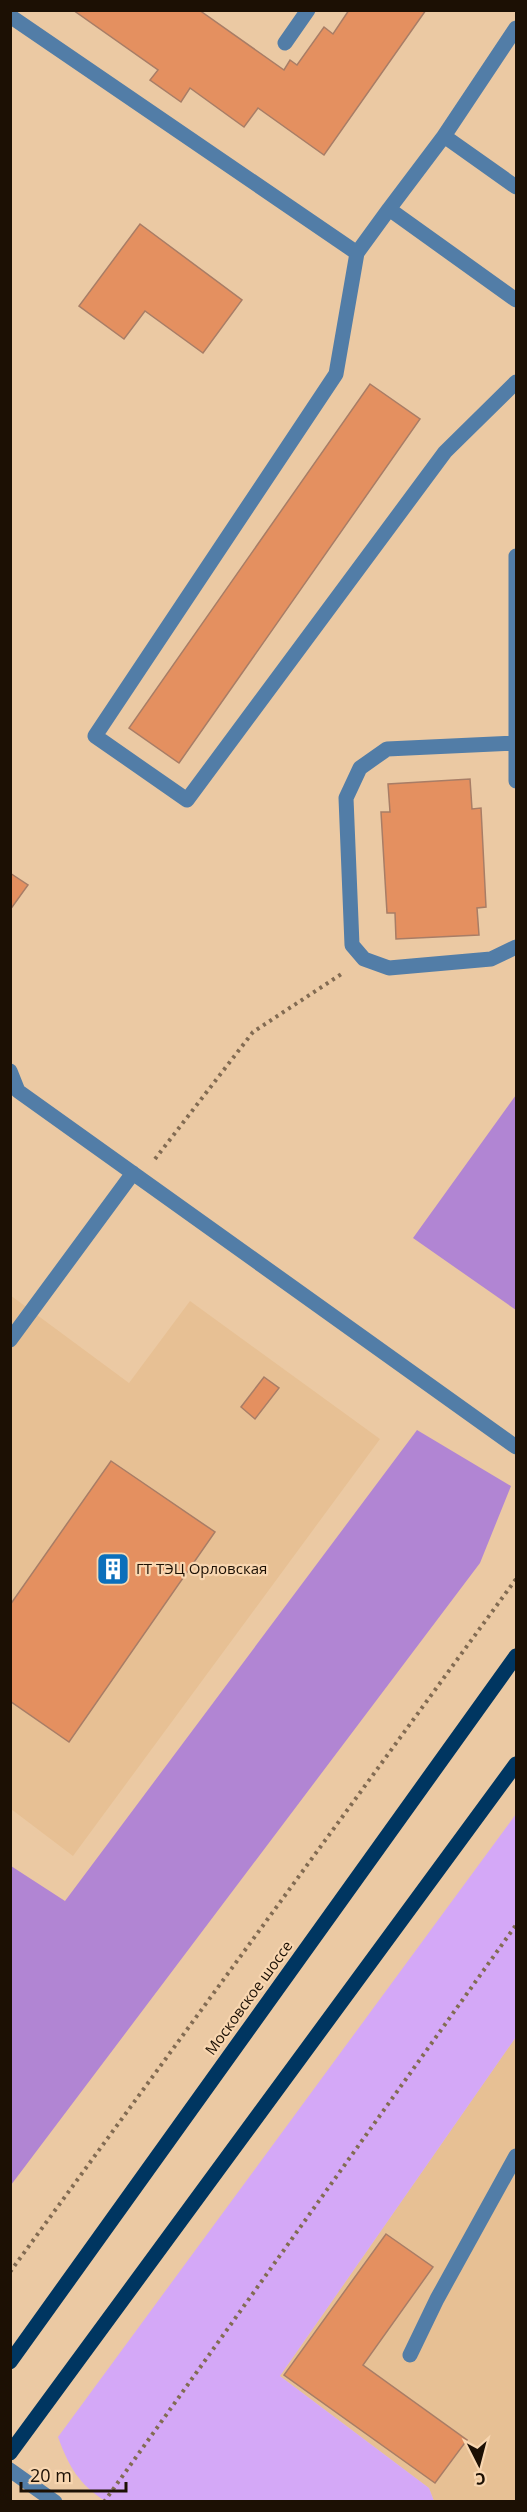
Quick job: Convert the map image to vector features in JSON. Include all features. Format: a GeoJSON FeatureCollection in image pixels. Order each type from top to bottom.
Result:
{"type":"FeatureCollection","features":[{"type":"Feature","properties":{"kind":"main road","name":"Московское шоссе"},"geometry":{"type":"LineString","coordinates":[[10,2362],[516,1656]]}},
{"type":"Feature","properties":{"kind":"main road"},"geometry":{"type":"LineString","coordinates":[[10,2452],[516,1764]]}},
{"type":"Feature","properties":{"kind":"street"},"geometry":{"type":"LineString","coordinates":[[285,43],[308,10]]}},
{"type":"Feature","properties":{"kind":"street"},"geometry":{"type":"LineString","coordinates":[[10,16],[357,253]]}},
{"type":"Feature","properties":{"kind":"street"},"geometry":{"type":"LineString","coordinates":[[516,28],[444,136],[357,253],[336,374],[94,736],[187,800],[445,452],[516,382]]}},
{"type":"Feature","properties":{"kind":"street"},"geometry":{"type":"LineString","coordinates":[[444,136],[516,187]]}},
{"type":"Feature","properties":{"kind":"street"},"geometry":{"type":"LineString","coordinates":[[389,209],[516,300]]}},
{"type":"Feature","properties":{"kind":"street"},"geometry":{"type":"LineString","coordinates":[[516,556],[516,782]]}},
{"type":"Feature","properties":{"kind":"street"},"geometry":{"type":"LineString","coordinates":[[516,744],[387,749],[360,768],[346,798],[352,945],[364,959],[389,968],[491,959],[516,947]]}},
{"type":"Feature","properties":{"kind":"street"},"geometry":{"type":"LineString","coordinates":[[10,1071],[18,1091],[516,1447]]}},
{"type":"Feature","properties":{"kind":"street"},"geometry":{"type":"LineString","coordinates":[[10,1340],[137,1176]]}},
{"type":"Feature","properties":{"kind":"street"},"geometry":{"type":"LineString","coordinates":[[410,2355],[437,2299],[516,2156]]}},
{"type":"Feature","properties":{"kind":"street"},"geometry":{"type":"LineString","coordinates":[[10,2470],[55,2502]]}},
{"type":"Feature","properties":{"kind":"path"},"geometry":{"type":"LineString","coordinates":[[137,1176],[253,1032],[364,959]]}},
{"type":"Feature","properties":{"kind":"path"},"geometry":{"type":"LineString","coordinates":[[10,2272],[516,1579]]}},
{"type":"Feature","properties":{"kind":"path"},"geometry":{"type":"LineString","coordinates":[[104,2502],[516,1925]]}},
{"type":"Feature","properties":{"kind":"shaded area"},"geometry":{"type":"Polygon","coordinates":[[[516,1095],[516,1310],[413,1238],[516,1095]]]}},
{"type":"Feature","properties":{"kind":"shaded area"},"geometry":{"type":"Polygon","coordinates":[[[10,1295],[129,1383],[190,1301],[380,1439],[73,1856],[11,1809],[10,1295]]]}},
{"type":"Feature","properties":{"kind":"shaded area"},"geometry":{"type":"Polygon","coordinates":[[[417,1430],[511,1486],[480,1563],[11,2185],[11,1866],[65,1901],[417,1430]]]}},
{"type":"Feature","properties":{"kind":"shaded area"},"geometry":{"type":"Polygon","coordinates":[[[516,1814],[516,2037],[280,2376],[429,2488],[434,2501],[105,2501],[88,2488],[76,2474],[58,2437],[516,1814]]]}},
{"type":"Feature","properties":{"kind":"shaded area"},"geometry":{"type":"Polygon","coordinates":[[[516,2037],[516,2501],[434,2501],[429,2488],[280,2376],[516,2037]]]}},
{"type":"Feature","properties":{"kind":"building"},"geometry":{"type":"Polygon","coordinates":[[[73,10],[199,10],[284,70],[290,60],[297,65],[324,27],[333,34],[349,10],[426,10],[324,155],[258,108],[244,127],[190,88],[181,102],[150,80],[158,70],[73,10]]]}},
{"type":"Feature","properties":{"kind":"building"},"geometry":{"type":"Polygon","coordinates":[[[140,224],[242,300],[203,353],[145,311],[124,339],[79,306],[140,224]]]}},
{"type":"Feature","properties":{"kind":"building"},"geometry":{"type":"Polygon","coordinates":[[[370,384],[420,419],[179,763],[129,728],[370,384]]]}},
{"type":"Feature","properties":{"kind":"building"},"geometry":{"type":"Polygon","coordinates":[[[470,779],[472,809],[481,808],[486,907],[477,908],[479,935],[396,939],[395,913],[387,913],[381,812],[390,812],[388,784],[470,779]]]}},
{"type":"Feature","properties":{"kind":"building"},"geometry":{"type":"Polygon","coordinates":[[[10,873],[28,885],[10,910],[10,873]]]}},
{"type":"Feature","properties":{"kind":"building"},"geometry":{"type":"Polygon","coordinates":[[[264,1377],[279,1388],[255,1419],[241,1407],[264,1377]]]}},
{"type":"Feature","properties":{"kind":"building","name":"ГТ ТЭЦ Орловская"},"geometry":{"type":"Polygon","coordinates":[[[111,1461],[215,1532],[69,1742],[10,1701],[10,1605],[111,1461]]]}},
{"type":"Feature","properties":{"kind":"building"},"geometry":{"type":"Polygon","coordinates":[[[386,2234],[433,2267],[363,2365],[467,2440],[435,2483],[284,2375],[386,2234]]]}},
{"type":"Feature","properties":{"kind":"place","name":"ГТ ТЭЦ Орловская"},"geometry":{"type":"Point","coordinates":[113,1569]}}]}
